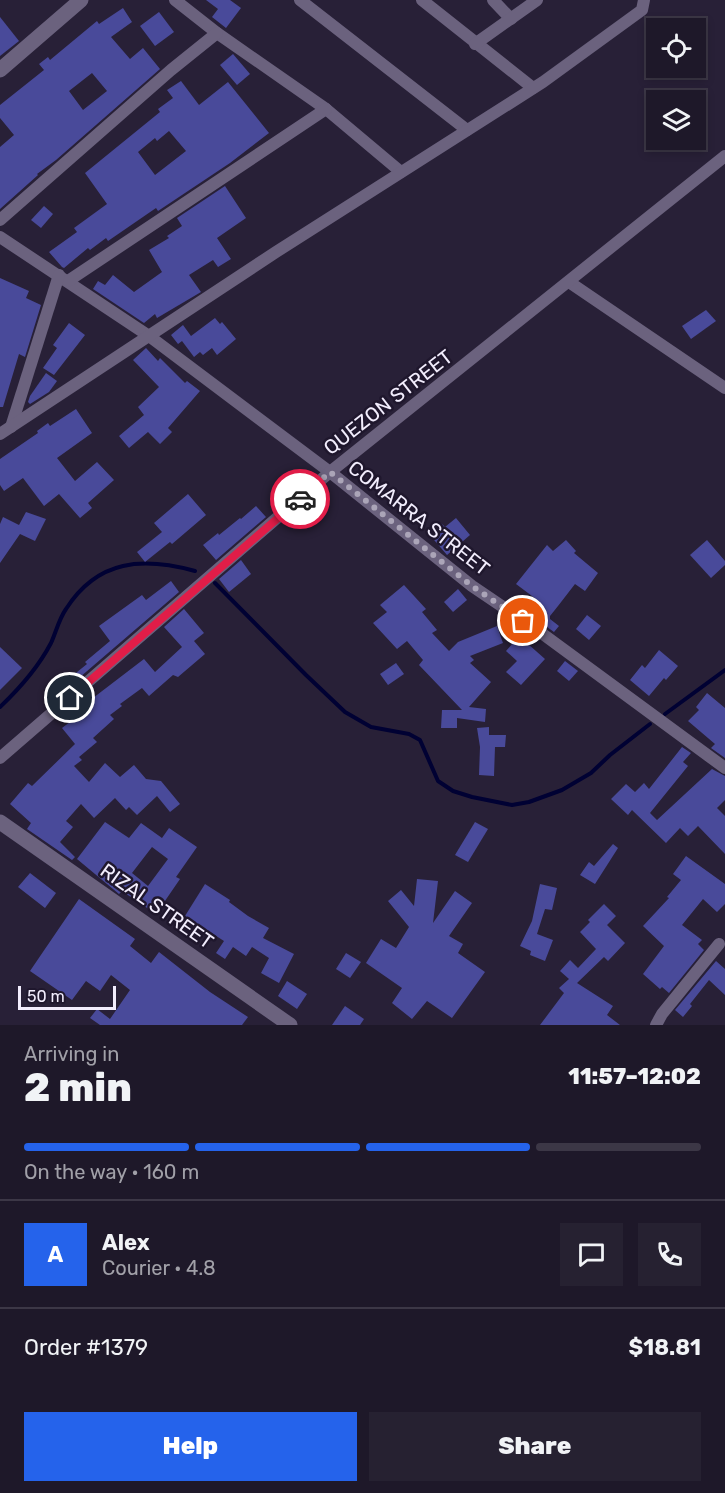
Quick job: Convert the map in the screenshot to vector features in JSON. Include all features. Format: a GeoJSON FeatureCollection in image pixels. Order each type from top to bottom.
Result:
{"type":"FeatureCollection","features":[{"type":"Feature","properties":{"kind":"street"},"geometry":{"type":"LineString","coordinates":[[0,70],[81,0]]}},
{"type":"Feature","properties":{"kind":"street"},"geometry":{"type":"LineString","coordinates":[[175,0],[217,33],[326,110],[401,172]]}},
{"type":"Feature","properties":{"kind":"street"},"geometry":{"type":"LineString","coordinates":[[300,0],[467,130]]}},
{"type":"Feature","properties":{"kind":"street"},"geometry":{"type":"LineString","coordinates":[[422,0],[533,88]]}},
{"type":"Feature","properties":{"kind":"street"},"geometry":{"type":"LineString","coordinates":[[493,0],[511,19]]}},
{"type":"Feature","properties":{"kind":"street"},"geometry":{"type":"LineString","coordinates":[[475,44],[537,0]]}},
{"type":"Feature","properties":{"kind":"street"},"geometry":{"type":"LineString","coordinates":[[0,434],[533,88],[642,10],[644,0]]}},
{"type":"Feature","properties":{"kind":"street"},"geometry":{"type":"LineString","coordinates":[[0,220],[171,70],[217,33]]}},
{"type":"Feature","properties":{"kind":"street"},"geometry":{"type":"LineString","coordinates":[[11,427],[64,278],[326,110]]}},
{"type":"Feature","properties":{"kind":"street","name":"QUEZON STREET"},"geometry":{"type":"LineString","coordinates":[[0,758],[330,472],[725,156]]}},
{"type":"Feature","properties":{"kind":"street","name":"COMARRA STREET"},"geometry":{"type":"LineString","coordinates":[[0,237],[148,336],[330,472],[472,586],[540,632],[725,768]]}},
{"type":"Feature","properties":{"kind":"street"},"geometry":{"type":"LineString","coordinates":[[568,282],[725,388]]}},
{"type":"Feature","properties":{"kind":"street","name":"RIZAL STREET"},"geometry":{"type":"LineString","coordinates":[[0,822],[291,1025]]}},
{"type":"Feature","properties":{"kind":"street"},"geometry":{"type":"LineString","coordinates":[[656,1025],[662,1014],[719,944]]}},
{"type":"Feature","properties":{"kind":"building"},"geometry":{"type":"Polygon","coordinates":[[[206,0],[230,0],[241,8],[226,28],[212,17],[218,9],[206,0]]]}},
{"type":"Feature","properties":{"kind":"building"},"geometry":{"type":"Polygon","coordinates":[[[123,8],[132,22],[111,37],[130,59],[143,48],[160,69],[37,174],[0,209],[0,147],[14,135],[0,118],[0,105],[44,70],[39,64],[48,57],[50,60],[97,21],[99,24],[123,8]],[[92,73],[69,91],[83,110],[107,91],[92,73]]]}},
{"type":"Feature","properties":{"kind":"building"},"geometry":{"type":"Polygon","coordinates":[[[159,12],[174,32],[155,46],[140,26],[159,12]]]}},
{"type":"Feature","properties":{"kind":"building"},"geometry":{"type":"Polygon","coordinates":[[[0,17],[19,41],[0,56],[0,17]]]}},
{"type":"Feature","properties":{"kind":"building"},"geometry":{"type":"Polygon","coordinates":[[[233,54],[250,74],[237,85],[220,65],[233,54]]]}},
{"type":"Feature","properties":{"kind":"building"},"geometry":{"type":"Polygon","coordinates":[[[181,81],[199,105],[228,82],[269,133],[230,163],[158,211],[156,208],[108,241],[106,238],[90,250],[88,248],[64,268],[62,267],[49,252],[77,232],[74,228],[107,204],[85,173],[160,112],[158,109],[173,98],[167,90],[181,81]],[[169,131],[157,141],[155,138],[138,152],[155,175],[186,151],[169,131]]]}},
{"type":"Feature","properties":{"kind":"building"},"geometry":{"type":"Polygon","coordinates":[[[225,186],[246,218],[217,238],[231,259],[218,267],[213,260],[189,275],[201,292],[157,318],[155,314],[144,323],[93,289],[98,281],[105,285],[113,275],[134,292],[162,272],[149,250],[169,238],[167,236],[182,226],[177,218],[225,186]]]}},
{"type":"Feature","properties":{"kind":"building"},"geometry":{"type":"Polygon","coordinates":[[[44,206],[53,214],[41,228],[31,220],[44,206]]]}},
{"type":"Feature","properties":{"kind":"building"},"geometry":{"type":"Polygon","coordinates":[[[0,278],[29,291],[26,298],[41,305],[25,357],[19,354],[3,407],[0,407],[0,278]]]}},
{"type":"Feature","properties":{"kind":"building"},"geometry":{"type":"Polygon","coordinates":[[[706,310],[716,321],[691,339],[682,326],[706,310]]]}},
{"type":"Feature","properties":{"kind":"building"},"geometry":{"type":"Polygon","coordinates":[[[215,318],[220,324],[222,322],[236,339],[217,355],[212,348],[203,355],[200,352],[194,357],[182,341],[178,344],[171,335],[183,325],[191,336],[215,318]]]}},
{"type":"Feature","properties":{"kind":"building"},"geometry":{"type":"Polygon","coordinates":[[[69,323],[85,335],[54,375],[43,368],[57,348],[53,345],[69,323]]]}},
{"type":"Feature","properties":{"kind":"building"},"geometry":{"type":"Polygon","coordinates":[[[146,348],[158,361],[160,358],[185,383],[187,381],[200,391],[168,428],[172,432],[160,444],[148,432],[129,448],[119,436],[144,415],[138,407],[159,387],[133,360],[146,348]]]}},
{"type":"Feature","properties":{"kind":"building"},"geometry":{"type":"Polygon","coordinates":[[[46,373],[57,381],[49,392],[30,404],[28,402],[30,396],[46,373]]]}},
{"type":"Feature","properties":{"kind":"building"},"geometry":{"type":"Polygon","coordinates":[[[76,409],[92,433],[57,458],[75,481],[97,462],[114,480],[88,503],[92,508],[80,518],[59,494],[44,506],[23,478],[4,491],[0,485],[0,459],[38,433],[37,431],[48,423],[50,426],[76,409]]]}},
{"type":"Feature","properties":{"kind":"building"},"geometry":{"type":"Polygon","coordinates":[[[188,494],[206,515],[172,544],[170,542],[145,562],[137,552],[162,532],[154,523],[188,494]]]}},
{"type":"Feature","properties":{"kind":"building"},"geometry":{"type":"Polygon","coordinates":[[[256,506],[266,517],[216,560],[203,545],[256,506]]]}},
{"type":"Feature","properties":{"kind":"building"},"geometry":{"type":"Polygon","coordinates":[[[26,512],[46,519],[35,541],[20,534],[0,563],[0,524],[3,517],[19,525],[26,512]]]}},
{"type":"Feature","properties":{"kind":"building"},"geometry":{"type":"Polygon","coordinates":[[[456,518],[470,535],[447,555],[429,534],[441,523],[445,527],[456,518]]]}},
{"type":"Feature","properties":{"kind":"building"},"geometry":{"type":"Polygon","coordinates":[[[566,540],[576,551],[574,553],[598,573],[585,591],[575,584],[550,616],[550,619],[559,626],[554,632],[533,617],[541,608],[538,605],[540,602],[516,584],[547,545],[553,551],[566,540]]]}},
{"type":"Feature","properties":{"kind":"building"},"geometry":{"type":"Polygon","coordinates":[[[707,540],[725,561],[725,565],[711,578],[690,555],[707,540]]]}},
{"type":"Feature","properties":{"kind":"building"},"geometry":{"type":"Polygon","coordinates":[[[241,560],[251,574],[229,592],[219,579],[241,560]]]}},
{"type":"Feature","properties":{"kind":"building"},"geometry":{"type":"Polygon","coordinates":[[[171,581],[179,592],[65,690],[61,685],[110,641],[99,626],[142,595],[146,600],[171,581]]]}},
{"type":"Feature","properties":{"kind":"building"},"geometry":{"type":"Polygon","coordinates":[[[404,585],[426,609],[422,612],[437,630],[432,633],[449,651],[458,642],[497,626],[503,643],[470,656],[474,660],[470,663],[491,682],[469,707],[486,709],[485,722],[457,718],[457,728],[441,728],[442,710],[462,710],[419,665],[423,660],[407,641],[397,649],[373,623],[387,612],[380,605],[404,585]]]}},
{"type":"Feature","properties":{"kind":"building"},"geometry":{"type":"Polygon","coordinates":[[[458,589],[467,600],[453,612],[444,602],[458,589]]]}},
{"type":"Feature","properties":{"kind":"building"},"geometry":{"type":"Polygon","coordinates":[[[184,609],[204,633],[194,641],[205,654],[178,677],[173,675],[149,696],[142,688],[120,704],[122,706],[110,715],[114,719],[93,738],[97,742],[79,757],[82,760],[74,766],[89,782],[105,763],[120,777],[134,765],[146,779],[161,781],[180,804],[170,812],[157,796],[137,815],[129,807],[126,810],[115,798],[94,818],[81,804],[66,821],[73,827],[60,842],[75,857],[72,860],[27,829],[31,823],[10,804],[28,783],[32,786],[75,744],[62,728],[79,715],[76,711],[144,659],[155,672],[182,647],[164,627],[184,609]]]}},
{"type":"Feature","properties":{"kind":"building"},"geometry":{"type":"Polygon","coordinates":[[[587,615],[601,626],[589,640],[576,629],[587,615]]]}},
{"type":"Feature","properties":{"kind":"building"},"geometry":{"type":"Polygon","coordinates":[[[519,636],[545,659],[521,685],[506,672],[517,661],[506,651],[519,636]]]}},
{"type":"Feature","properties":{"kind":"building"},"geometry":{"type":"Polygon","coordinates":[[[0,647],[22,668],[0,690],[0,647]]]}},
{"type":"Feature","properties":{"kind":"building"},"geometry":{"type":"Polygon","coordinates":[[[659,650],[678,666],[649,696],[630,680],[642,665],[645,668],[659,650]]]}},
{"type":"Feature","properties":{"kind":"building"},"geometry":{"type":"Polygon","coordinates":[[[565,661],[578,671],[569,681],[557,671],[565,661]]]}},
{"type":"Feature","properties":{"kind":"building"},"geometry":{"type":"Polygon","coordinates":[[[396,663],[404,674],[388,685],[380,674],[396,663]]]}},
{"type":"Feature","properties":{"kind":"building"},"geometry":{"type":"Polygon","coordinates":[[[707,693],[725,708],[725,758],[711,748],[715,744],[688,721],[699,710],[696,707],[707,693]]]}},
{"type":"Feature","properties":{"kind":"building"},"geometry":{"type":"Polygon","coordinates":[[[489,727],[489,735],[506,735],[505,747],[495,747],[494,776],[479,775],[480,747],[477,728],[489,727]]]}},
{"type":"Feature","properties":{"kind":"building"},"geometry":{"type":"Polygon","coordinates":[[[682,747],[691,753],[683,762],[688,766],[650,813],[657,820],[712,769],[725,776],[725,800],[717,808],[725,816],[725,854],[698,826],[688,836],[680,828],[666,843],[632,810],[628,815],[611,799],[626,784],[635,792],[644,783],[649,789],[682,747]]]}},
{"type":"Feature","properties":{"kind":"building"},"geometry":{"type":"Polygon","coordinates":[[[105,822],[129,838],[141,823],[162,838],[169,828],[197,847],[176,877],[180,879],[156,914],[122,891],[119,894],[77,859],[105,822]],[[152,847],[132,873],[148,886],[168,859],[152,847]]]}},
{"type":"Feature","properties":{"kind":"building"},"geometry":{"type":"Polygon","coordinates":[[[475,822],[488,829],[468,862],[455,855],[475,822]]]}},
{"type":"Feature","properties":{"kind":"building"},"geometry":{"type":"Polygon","coordinates":[[[613,844],[618,848],[595,884],[580,875],[589,862],[594,866],[613,844]]]}},
{"type":"Feature","properties":{"kind":"building"},"geometry":{"type":"Polygon","coordinates":[[[686,856],[725,884],[725,904],[717,912],[703,899],[682,925],[702,940],[698,944],[704,950],[669,993],[662,987],[660,989],[643,974],[664,946],[643,926],[669,898],[667,897],[681,880],[673,874],[686,856]]]}},
{"type":"Feature","properties":{"kind":"building"},"geometry":{"type":"Polygon","coordinates":[[[30,873],[56,893],[45,908],[18,887],[30,873]]]}},
{"type":"Feature","properties":{"kind":"building"},"geometry":{"type":"Polygon","coordinates":[[[417,879],[438,881],[433,923],[455,891],[472,903],[449,936],[463,944],[458,953],[485,972],[452,1018],[427,1001],[412,1019],[392,1003],[402,988],[366,963],[381,939],[396,948],[409,927],[388,901],[401,890],[414,906],[417,879]]]}},
{"type":"Feature","properties":{"kind":"building"},"geometry":{"type":"Polygon","coordinates":[[[205,884],[230,900],[229,902],[248,916],[269,928],[263,938],[294,954],[279,983],[261,973],[269,958],[252,947],[246,956],[233,947],[225,959],[216,953],[224,941],[185,916],[205,884]]]}},
{"type":"Feature","properties":{"kind":"building"},"geometry":{"type":"Polygon","coordinates":[[[540,884],[557,888],[552,910],[545,909],[537,934],[553,940],[545,961],[530,955],[531,951],[520,946],[532,921],[540,884]]]}},
{"type":"Feature","properties":{"kind":"building"},"geometry":{"type":"Polygon","coordinates":[[[79,899],[135,939],[130,946],[151,963],[159,952],[210,992],[248,1017],[242,1025],[100,1025],[90,1018],[97,1009],[110,1019],[130,990],[111,975],[100,991],[86,981],[72,1000],[30,971],[79,899]]]}},
{"type":"Feature","properties":{"kind":"building"},"geometry":{"type":"Polygon","coordinates":[[[604,904],[616,916],[607,925],[625,943],[608,961],[604,957],[577,983],[613,1006],[607,1015],[620,1025],[540,1025],[564,993],[559,988],[569,979],[560,971],[570,960],[578,968],[596,949],[580,932],[604,904]]]}},
{"type":"Feature","properties":{"kind":"building"},"geometry":{"type":"Polygon","coordinates":[[[346,953],[361,962],[350,978],[336,969],[346,953]]]}},
{"type":"Feature","properties":{"kind":"building"},"geometry":{"type":"Polygon","coordinates":[[[716,961],[725,969],[725,995],[709,980],[683,1017],[675,1010],[716,961]]]}},
{"type":"Feature","properties":{"kind":"building"},"geometry":{"type":"Polygon","coordinates":[[[287,981],[307,994],[297,1009],[278,996],[287,981]]]}},
{"type":"Feature","properties":{"kind":"building"},"geometry":{"type":"Polygon","coordinates":[[[345,1006],[364,1019],[360,1025],[332,1025],[345,1006]]]}},
{"type":"Feature","properties":{"kind":"waterway"},"geometry":{"type":"LineString","coordinates":[[0,707],[35,669],[51,643],[66,609],[92,580],[107,571],[140,564],[157,564],[195,571]]}},
{"type":"Feature","properties":{"kind":"waterway"},"geometry":{"type":"LineString","coordinates":[[215,583],[345,712],[371,727],[409,734],[420,740],[438,781],[453,791],[512,805],[529,802],[562,790],[591,773],[650,724]]}},
{"type":"Feature","properties":{"kind":"waterway"},"geometry":{"type":"LineString","coordinates":[[665,714],[725,670]]}},
{"type":"Feature","properties":{"kind":"way so far"},"geometry":{"type":"LineString","coordinates":[[300,499],[330,472],[472,586],[523,621]]}},
{"type":"Feature","properties":{"kind":"route"},"geometry":{"type":"LineString","coordinates":[[70,698],[300,499]]}}]}
